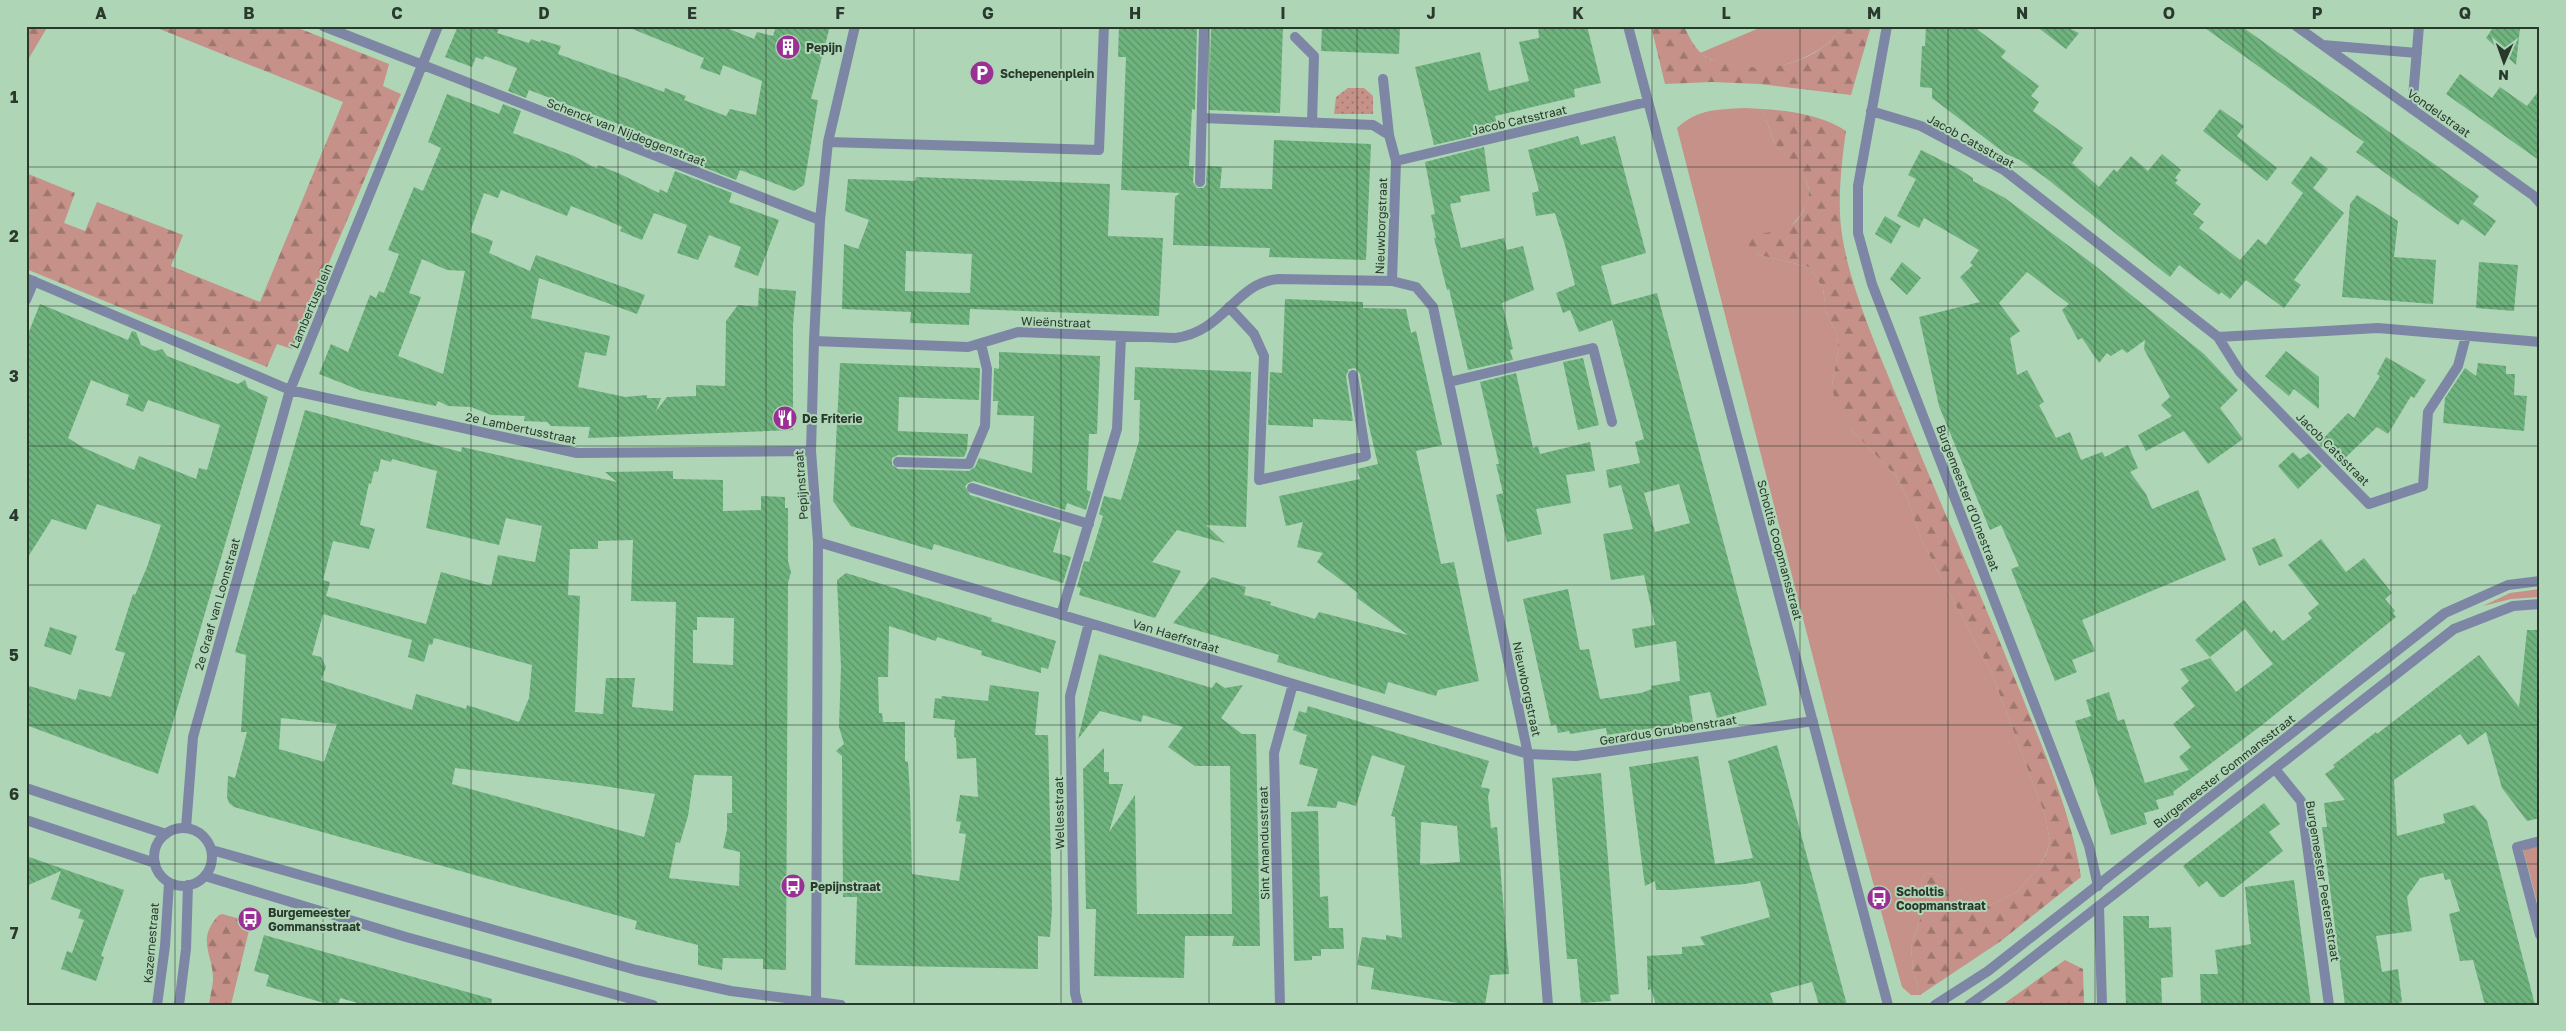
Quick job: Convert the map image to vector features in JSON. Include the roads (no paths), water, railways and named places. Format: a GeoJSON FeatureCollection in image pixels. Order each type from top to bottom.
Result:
{"type":"FeatureCollection","features":[{"type":"Feature","properties":{"kind":"street"},"geometry":{"type":"LineString","coordinates":[[323,26],[422,66]]}},
{"type":"Feature","properties":{"kind":"street","name":"Lambertusplein"},"geometry":{"type":"LineString","coordinates":[[290,390],[438,26]]}},
{"type":"Feature","properties":{"kind":"street","name":"Pepijnstraat"},"geometry":{"type":"LineString","coordinates":[[816,1004],[818,542],[811,451],[814,341],[820,220],[828,142],[855,26]]}},
{"type":"Feature","properties":{"kind":"street"},"geometry":{"type":"LineString","coordinates":[[828,142],[1099,150],[1104,26]]}},
{"type":"Feature","properties":{"kind":"street"},"geometry":{"type":"LineString","coordinates":[[1200,182],[1204,26]]}},
{"type":"Feature","properties":{"kind":"street","name":"Scholtis Coopmansstraat"},"geometry":{"type":"LineString","coordinates":[[1628,26],[1888,1005]]}},
{"type":"Feature","properties":{"kind":"street","name":"Burgemeester d'Olnestraat"},"geometry":{"type":"LineString","coordinates":[[1887,26],[1858,186],[1858,233],[1872,284],[2089,846],[2098,886],[2102,1005]]}},
{"type":"Feature","properties":{"kind":"street","name":"Vondelstraat"},"geometry":{"type":"LineString","coordinates":[[2296,26],[2534,196],[2540,203]]}},
{"type":"Feature","properties":{"kind":"street"},"geometry":{"type":"LineString","coordinates":[[2412,109],[2419,26]]}},
{"type":"Feature","properties":{"kind":"street"},"geometry":{"type":"LineString","coordinates":[[1296,37],[1314,56],[1312,123]]}},
{"type":"Feature","properties":{"kind":"street"},"geometry":{"type":"LineString","coordinates":[[2322,45],[2417,53]]}},
{"type":"Feature","properties":{"kind":"street","name":"Schenck van Nijdeggenstraat"},"geometry":{"type":"LineString","coordinates":[[422,66],[820,220]]}},
{"type":"Feature","properties":{"kind":"street","name":"Nieuwborgstraat"},"geometry":{"type":"LineString","coordinates":[[1384,80],[1389,135],[1396,161],[1392,281],[1416,287],[1433,307],[1528,754],[1548,1005]]}},
{"type":"Feature","properties":{"kind":"street","name":"Jacob Catsstraat"},"geometry":{"type":"LineString","coordinates":[[1396,161],[1647,102]]}},
{"type":"Feature","properties":{"kind":"street","name":"Jacob Catsstraat"},"geometry":{"type":"LineString","coordinates":[[1871,111],[1921,126],[2004,170],[2218,337],[2240,372],[2370,504],[2423,486],[2428,412],[2458,366],[2466,336]]}},
{"type":"Feature","properties":{"kind":"street"},"geometry":{"type":"LineString","coordinates":[[1202,118],[1374,125],[1389,135]]}},
{"type":"Feature","properties":{"kind":"street","name":"Wieënstraat"},"geometry":{"type":"LineString","coordinates":[[814,341],[968,346],[981,344],[1018,332],[1175,338],[1193,335],[1209,327],[1229,307],[1257,285],[1272,279],[1392,281]]}},
{"type":"Feature","properties":{"kind":"street"},"geometry":{"type":"LineString","coordinates":[[26,300],[30,280],[290,390]]}},
{"type":"Feature","properties":{"kind":"street"},"geometry":{"type":"LineString","coordinates":[[1229,307],[1258,339],[1264,356],[1259,480],[1366,456],[1353,375]]}},
{"type":"Feature","properties":{"kind":"street"},"geometry":{"type":"LineString","coordinates":[[2218,337],[2378,328],[2540,342]]}},
{"type":"Feature","properties":{"kind":"street"},"geometry":{"type":"LineString","coordinates":[[1061,614],[1116,429],[1121,337]]}},
{"type":"Feature","properties":{"kind":"street"},"geometry":{"type":"LineString","coordinates":[[898,462],[969,464],[985,426],[987,368],[981,344]]}},
{"type":"Feature","properties":{"kind":"street"},"geometry":{"type":"LineString","coordinates":[[1449,382],[1593,348],[1612,422]]}},
{"type":"Feature","properties":{"kind":"street","name":"2e Lambertusstraat"},"geometry":{"type":"LineString","coordinates":[[290,390],[577,453],[811,451]]}},
{"type":"Feature","properties":{"kind":"street","name":"2e Graaf van Loonstraat"},"geometry":{"type":"LineString","coordinates":[[186,828],[193,737],[290,390]]}},
{"type":"Feature","properties":{"kind":"street"},"geometry":{"type":"LineString","coordinates":[[972,488],[1089,524]]}},
{"type":"Feature","properties":{"kind":"street","name":"Van Haeffstraat"},"geometry":{"type":"LineString","coordinates":[[818,542],[1528,754]]}},
{"type":"Feature","properties":{"kind":"street","name":"Burgemeester Gommansstraat"},"geometry":{"type":"LineString","coordinates":[[1935,1005],[1988,971],[2445,613],[2508,585],[2540,580]]}},
{"type":"Feature","properties":{"kind":"street"},"geometry":{"type":"LineString","coordinates":[[1969,1005],[2454,629],[2513,606],[2540,604]]}},
{"type":"Feature","properties":{"kind":"street","name":"Wellesstraat"},"geometry":{"type":"LineString","coordinates":[[1078,1005],[1074,993],[1070,696],[1089,623]]}},
{"type":"Feature","properties":{"kind":"street","name":"Sint Amandusstraat"},"geometry":{"type":"LineString","coordinates":[[1280,1005],[1274,753],[1293,684]]}},
{"type":"Feature","properties":{"kind":"street","name":"Gerardus Grubbenstraat"},"geometry":{"type":"LineString","coordinates":[[1528,754],[1576,756],[1812,720]]}},
{"type":"Feature","properties":{"kind":"street","name":"Burgemeester Peetersstraat"},"geometry":{"type":"LineString","coordinates":[[2275,769],[2300,801],[2329,1005]]}},
{"type":"Feature","properties":{"kind":"street"},"geometry":{"type":"LineString","coordinates":[[26,788],[166,834]]}},
{"type":"Feature","properties":{"kind":"street"},"geometry":{"type":"LineString","coordinates":[[26,820],[155,863]]}},
{"type":"Feature","properties":{"kind":"street"},"geometry":{"type":"LineString","coordinates":[[178,828],[186,828],[204,836],[212,850],[211,864],[205,876],[188,886],[169,882],[162,876],[155,863],[156,848],[166,834],[178,828]]}},
{"type":"Feature","properties":{"kind":"street"},"geometry":{"type":"LineString","coordinates":[[2540,841],[2517,847],[2540,935]]}},
{"type":"Feature","properties":{"kind":"street"},"geometry":{"type":"LineString","coordinates":[[212,850],[636,970],[730,991],[816,1004],[840,1005]]}},
{"type":"Feature","properties":{"kind":"street"},"geometry":{"type":"LineString","coordinates":[[205,876],[406,936],[653,1005]]}},
{"type":"Feature","properties":{"kind":"street","name":"Kazernestraat"},"geometry":{"type":"LineString","coordinates":[[157,1005],[165,946],[169,882]]}},
{"type":"Feature","properties":{"kind":"street"},"geometry":{"type":"LineString","coordinates":[[179,1005],[186,949],[188,886]]}},
{"type":"Feature","properties":{"kind":"place","name":"Pepijn"},"geometry":{"type":"Point","coordinates":[788,47]}},
{"type":"Feature","properties":{"kind":"place","name":"Schepenenplein"},"geometry":{"type":"Point","coordinates":[982,73]}},
{"type":"Feature","properties":{"kind":"place","name":"De Friterie"},"geometry":{"type":"Point","coordinates":[785,418]}},
{"type":"Feature","properties":{"kind":"place","name":"Pepijnstraat"},"geometry":{"type":"Point","coordinates":[793,886]}},
{"type":"Feature","properties":{"kind":"place","name":"Scholtis Coopmanstraat"},"geometry":{"type":"Point","coordinates":[1879,898]}},
{"type":"Feature","properties":{"kind":"place","name":"Burgemeester Gommansstraat"},"geometry":{"type":"Point","coordinates":[250,919]}}]}
